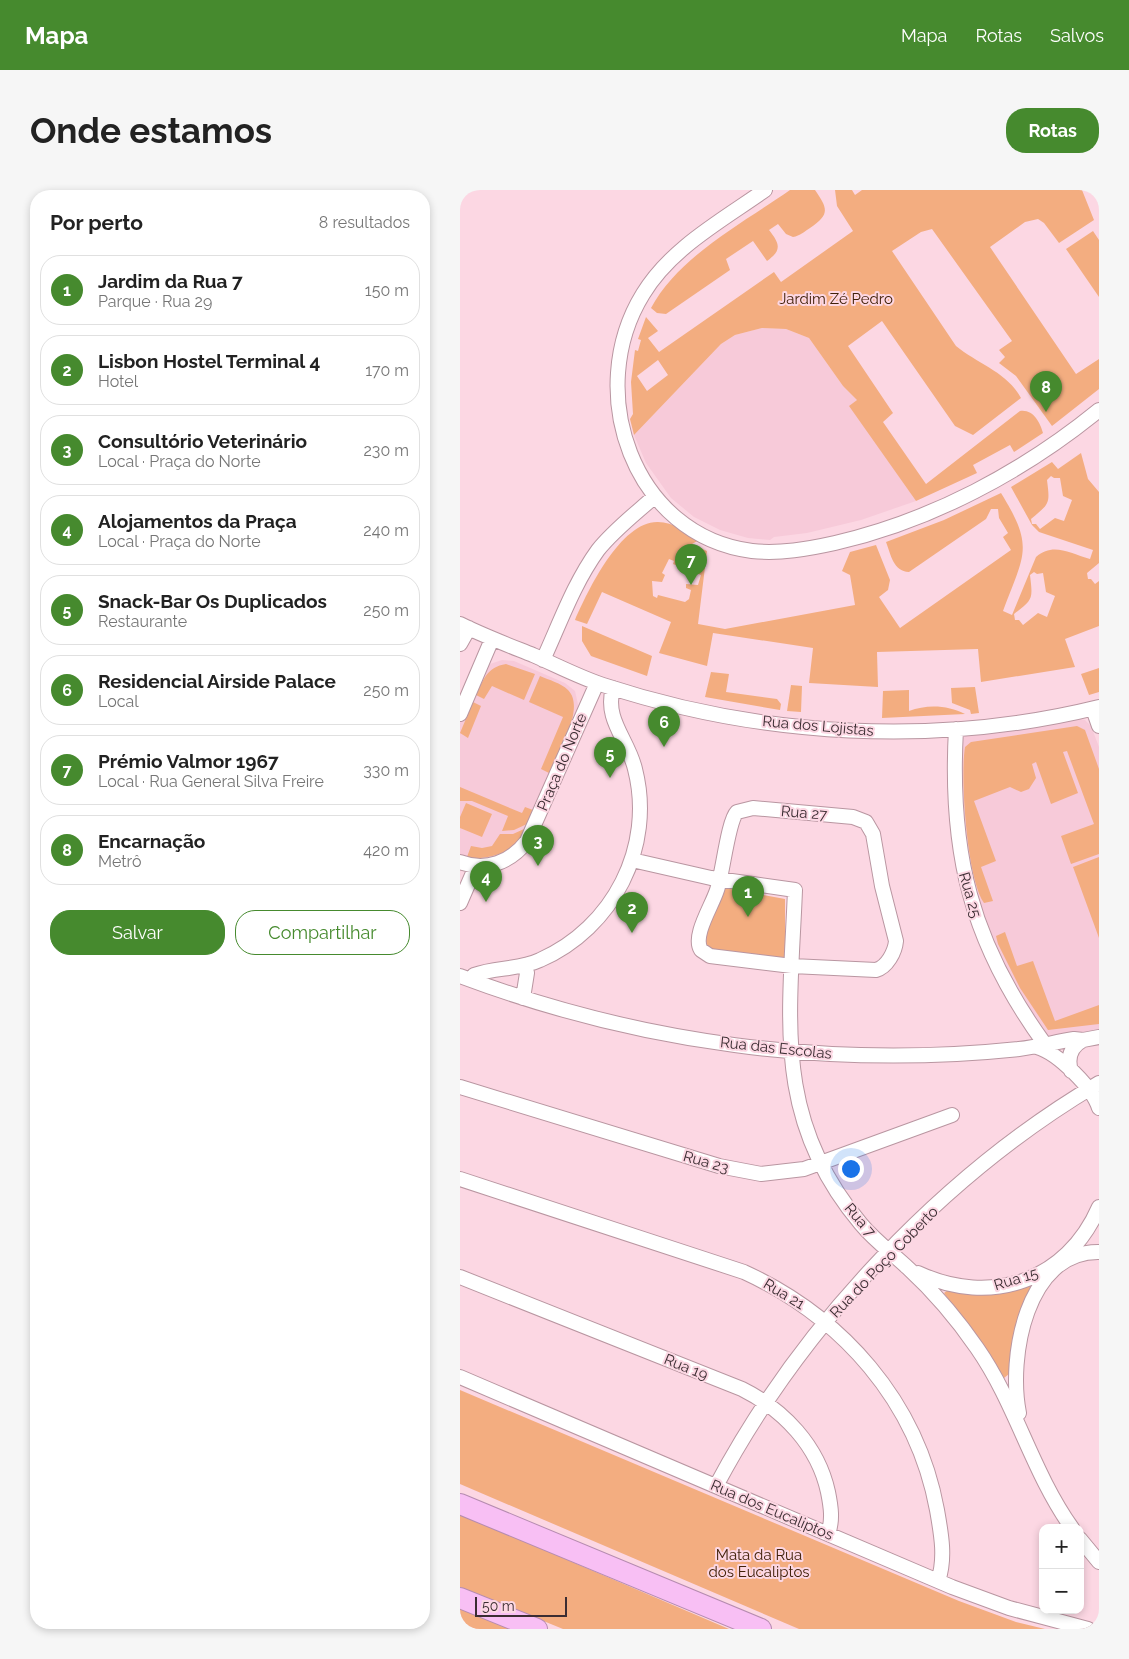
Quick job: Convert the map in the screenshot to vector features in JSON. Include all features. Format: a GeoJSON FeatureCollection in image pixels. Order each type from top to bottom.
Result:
{"type":"FeatureCollection","features":[{"type":"Feature","properties":{"kind":"highway"},"geometry":{"type":"LineString","coordinates":[[460,1504],[761,1629]]}},
{"type":"Feature","properties":{"kind":"highway"},"geometry":{"type":"LineString","coordinates":[[460,1598],[537,1629]]}},
{"type":"Feature","properties":{"kind":"street"},"geometry":{"type":"LineString","coordinates":[[765,190],[690,243],[663,266],[642,296],[627,329],[619,363],[617,381],[620,417],[630,451],[654,497],[688,527],[715,541],[750,551],[776,552],[820,546],[869,534],[932,512],[1035,456],[1099,410]]}},
{"type":"Feature","properties":{"kind":"street"},"geometry":{"type":"LineString","coordinates":[[543,660],[577,584],[589,564],[608,539],[654,497]]}},
{"type":"Feature","properties":{"kind":"street"},"geometry":{"type":"LineString","coordinates":[[460,644],[464,626]]}},
{"type":"Feature","properties":{"kind":"street","name":"Rua dos Lojistas"},"geometry":{"type":"LineString","coordinates":[[464,626],[613,688],[716,714],[792,726],[886,732],[956,729],[1001,725],[1096,708]]}},
{"type":"Feature","properties":{"kind":"street"},"geometry":{"type":"LineString","coordinates":[[460,714],[492,639]]}},
{"type":"Feature","properties":{"kind":"street","name":"Praça do Norte"},"geometry":{"type":"LineString","coordinates":[[460,862],[476,866],[494,865],[504,862],[521,850],[527,841],[597,682]]}},
{"type":"Feature","properties":{"kind":"street"},"geometry":{"type":"LineString","coordinates":[[466,978],[481,973],[526,966],[541,960],[572,941],[592,924],[619,889],[632,860],[640,822],[639,786],[630,752],[611,715],[609,703],[613,688]]}},
{"type":"Feature","properties":{"kind":"street"},"geometry":{"type":"LineString","coordinates":[[1096,708],[1099,726]]}},
{"type":"Feature","properties":{"kind":"street","name":"Rua 25"},"geometry":{"type":"LineString","coordinates":[[956,729],[954,811],[959,848],[970,897],[987,945],[1003,979],[1041,1045]]}},
{"type":"Feature","properties":{"kind":"street","name":"Rua 27"},"geometry":{"type":"LineString","coordinates":[[753,808],[853,817],[862,819],[869,825],[873,834],[882,886],[896,941],[887,963],[876,970],[792,966],[710,956],[702,950],[698,937],[720,880],[731,822],[734,816],[742,809],[753,808]]}},
{"type":"Feature","properties":{"kind":"street"},"geometry":{"type":"LineString","coordinates":[[632,860],[720,880]]}},
{"type":"Feature","properties":{"kind":"street"},"geometry":{"type":"LineString","coordinates":[[460,903],[476,866]]}},
{"type":"Feature","properties":{"kind":"street","name":"Rua 7"},"geometry":{"type":"LineString","coordinates":[[720,880],[795,890],[790,1051],[794,1081],[802,1115],[821,1163],[848,1208],[889,1253],[942,1303],[973,1343],[999,1384],[1047,1489],[1069,1524]]}},
{"type":"Feature","properties":{"kind":"street"},"geometry":{"type":"LineString","coordinates":[[523,998],[527,973],[526,966]]}},
{"type":"Feature","properties":{"kind":"street","name":"Rua das Escolas"},"geometry":{"type":"LineString","coordinates":[[466,978],[573,1013],[653,1032],[735,1046],[790,1051],[908,1056],[983,1052],[1099,1037]]}},
{"type":"Feature","properties":{"kind":"street"},"geometry":{"type":"LineString","coordinates":[[1071,1071],[1069,1063],[1071,1051],[1083,1040]]}},
{"type":"Feature","properties":{"kind":"street"},"geometry":{"type":"LineString","coordinates":[[1041,1045],[1055,1054],[1096,1096]]}},
{"type":"Feature","properties":{"kind":"street","name":"Rua 23"},"geometry":{"type":"LineString","coordinates":[[460,1087],[733,1170],[776,1173],[804,1169],[952,1115]]}},
{"type":"Feature","properties":{"kind":"street","name":"Rua do Poço Coberto"},"geometry":{"type":"LineString","coordinates":[[716,1486],[767,1403],[827,1323],[889,1253],[930,1212],[989,1161],[1096,1096]]}},
{"type":"Feature","properties":{"kind":"street","name":"Rua 21"},"geometry":{"type":"LineString","coordinates":[[460,1179],[744,1272],[785,1293],[827,1323],[856,1350],[874,1372],[895,1401],[915,1440],[930,1480],[939,1522],[942,1565],[938,1581]]}},
{"type":"Feature","properties":{"kind":"street","name":"Rua 15"},"geometry":{"type":"LineString","coordinates":[[906,1267],[938,1282],[975,1288],[1013,1284],[1041,1273],[1058,1263],[1077,1244],[1099,1206]]}},
{"type":"Feature","properties":{"kind":"street"},"geometry":{"type":"LineString","coordinates":[[1022,1431],[1015,1382],[1017,1349],[1030,1306],[1058,1263],[1078,1254],[1099,1252]]}},
{"type":"Feature","properties":{"kind":"street","name":"Rua 19"},"geometry":{"type":"LineString","coordinates":[[460,1277],[742,1389],[767,1403],[793,1426],[817,1462],[830,1504],[832,1523],[828,1534]]}},
{"type":"Feature","properties":{"kind":"street","name":"Rua dos Eucaliptos"},"geometry":{"type":"LineString","coordinates":[[460,1377],[938,1581],[1009,1608],[1088,1629]]}},
{"type":"Feature","properties":{"kind":"street"},"geometry":{"type":"LineString","coordinates":[[1084,1544],[1099,1562]]}},
{"type":"Feature","properties":{"kind":"shaded area"},"geometry":{"type":"Polygon","coordinates":[[[762,328],[786,329],[809,338],[843,386],[857,400],[850,406],[916,501],[861,520],[807,533],[774,537],[770,540],[748,538],[720,530],[694,517],[671,498],[646,463],[634,435],[721,344],[735,335],[762,328]]]}},
{"type":"Feature","properties":{"kind":"shaded area"},"geometry":{"type":"Polygon","coordinates":[[[502,660],[514,661],[565,683],[575,691],[579,709],[524,839],[493,861],[460,858],[460,723],[481,674],[490,664],[502,660]]]}},
{"type":"Feature","properties":{"kind":"shaded area"},"geometry":{"type":"Polygon","coordinates":[[[1076,718],[1085,720],[1091,726],[1099,747],[1099,1032],[1049,1039],[1003,973],[962,852],[960,740],[969,734],[1076,718]]]}},
{"type":"Feature","properties":{"kind":"green space","name":"Jardim Zé Pedro"},"geometry":{"type":"Polygon","coordinates":[[[790,190],[815,190],[823,202],[825,211],[821,219],[800,235],[793,237],[786,234],[778,224],[769,230],[778,247],[767,261],[753,241],[726,259],[730,270],[666,314],[657,313],[651,308],[663,289],[695,257],[713,242],[790,190]]]}},
{"type":"Feature","properties":{"kind":"green space","name":"Jardim Zé Pedro"},"geometry":{"type":"Polygon","coordinates":[[[835,190],[852,190],[855,195],[862,190],[1082,190],[1094,220],[1059,243],[1044,223],[1038,219],[1025,222],[990,247],[1076,374],[1099,359],[1099,389],[1052,426],[1016,376],[999,363],[1005,357],[999,350],[1012,341],[932,229],[921,232],[892,251],[956,346],[1008,381],[1021,398],[973,435],[955,426],[882,321],[848,346],[893,413],[883,422],[926,484],[1020,411],[1032,414],[1038,421],[1043,433],[1014,452],[1010,445],[973,465],[977,473],[916,501],[849,406],[857,400],[843,386],[809,338],[786,329],[762,328],[735,335],[721,344],[634,435],[630,419],[633,414],[631,382],[635,350],[638,351],[641,340],[638,339],[646,317],[658,331],[648,338],[659,352],[774,272],[781,282],[853,231],[837,206],[835,190]],[[658,360],[637,376],[647,391],[668,375],[658,360]]]}},
{"type":"Feature","properties":{"kind":"green space"},"geometry":{"type":"Polygon","coordinates":[[[1093,231],[1099,240],[1099,297],[1066,249],[1093,231]]]}},
{"type":"Feature","properties":{"kind":"green space"},"geometry":{"type":"Polygon","coordinates":[[[1081,453],[1088,479],[1099,492],[1099,563],[1087,573],[1088,579],[1091,579],[1095,584],[1099,581],[1099,626],[1065,639],[1075,667],[981,682],[978,649],[877,652],[878,687],[809,683],[813,648],[713,633],[707,666],[659,653],[671,622],[602,592],[587,624],[575,620],[597,576],[619,545],[631,533],[644,525],[664,522],[701,539],[692,544],[707,551],[698,624],[725,629],[855,605],[850,575],[842,571],[850,552],[876,545],[890,580],[888,590],[879,597],[900,628],[1011,550],[1003,537],[1008,533],[999,518],[998,509],[991,509],[986,519],[909,572],[899,569],[891,557],[886,542],[944,520],[1001,493],[1019,527],[1022,539],[1021,563],[1003,611],[1012,615],[1036,557],[1055,549],[1090,559],[1093,550],[1039,532],[1032,525],[1011,487],[1052,462],[1058,469],[1081,453]],[[1051,476],[1047,480],[1047,502],[1042,510],[1031,519],[1032,524],[1036,524],[1040,529],[1055,518],[1064,521],[1072,500],[1063,496],[1060,478],[1051,476]],[[669,559],[662,573],[665,575],[662,582],[652,581],[653,596],[657,598],[658,595],[685,602],[689,599],[691,590],[686,588],[686,584],[698,585],[701,575],[673,564],[674,561],[669,559]],[[1034,572],[1030,575],[1030,598],[1014,614],[1015,620],[1019,620],[1023,625],[1038,613],[1047,617],[1055,596],[1046,592],[1043,573],[1037,574],[1034,572]]]}},
{"type":"Feature","properties":{"kind":"green space"},"geometry":{"type":"Polygon","coordinates":[[[582,626],[652,656],[647,676],[591,656],[582,641],[582,626]]]}},
{"type":"Feature","properties":{"kind":"green space"},"geometry":{"type":"Polygon","coordinates":[[[506,664],[535,674],[524,700],[492,686],[484,699],[476,695],[490,671],[506,664]]]}},
{"type":"Feature","properties":{"kind":"green space"},"geometry":{"type":"Polygon","coordinates":[[[1099,668],[1099,692],[1089,695],[1081,674],[1099,668]]]}},
{"type":"Feature","properties":{"kind":"green space"},"geometry":{"type":"Polygon","coordinates":[[[711,672],[729,674],[726,692],[777,699],[781,704],[780,710],[705,697],[711,672]]]}},
{"type":"Feature","properties":{"kind":"green space"},"geometry":{"type":"Polygon","coordinates":[[[540,676],[568,690],[573,698],[574,708],[569,731],[549,773],[541,769],[563,717],[529,702],[540,676]]]}},
{"type":"Feature","properties":{"kind":"green space"},"geometry":{"type":"Polygon","coordinates":[[[791,685],[802,686],[801,712],[787,711],[791,685]]]}},
{"type":"Feature","properties":{"kind":"green space"},"geometry":{"type":"Polygon","coordinates":[[[975,687],[979,713],[971,714],[970,710],[952,703],[951,688],[975,687]]]}},
{"type":"Feature","properties":{"kind":"green space"},"geometry":{"type":"Polygon","coordinates":[[[909,690],[909,711],[937,706],[965,714],[882,718],[883,691],[909,690]]]}},
{"type":"Feature","properties":{"kind":"green space"},"geometry":{"type":"Polygon","coordinates":[[[473,702],[481,706],[468,738],[460,733],[473,702]]]}},
{"type":"Feature","properties":{"kind":"green space"},"geometry":{"type":"Polygon","coordinates":[[[1077,726],[1085,730],[1099,769],[1099,854],[1071,864],[1061,836],[1094,824],[1067,751],[1063,752],[1078,793],[1051,804],[1036,762],[1032,764],[1036,778],[1029,789],[1021,792],[1010,787],[974,801],[996,861],[981,867],[993,901],[984,903],[978,891],[973,873],[966,828],[963,781],[965,747],[971,742],[1077,726]]]}},
{"type":"Feature","properties":{"kind":"green space"},"geometry":{"type":"Polygon","coordinates":[[[460,787],[522,813],[525,807],[533,810],[527,824],[514,830],[502,831],[508,816],[472,801],[460,801],[460,787]]]}},
{"type":"Feature","properties":{"kind":"green space"},"geometry":{"type":"Polygon","coordinates":[[[466,803],[492,814],[482,837],[460,828],[460,817],[466,803]]]}},
{"type":"Feature","properties":{"kind":"green space"},"geometry":{"type":"Polygon","coordinates":[[[524,829],[519,843],[512,848],[484,858],[467,857],[471,846],[482,848],[492,846],[500,834],[513,834],[524,829]]]}},
{"type":"Feature","properties":{"kind":"green space"},"geometry":{"type":"Polygon","coordinates":[[[1099,857],[1099,938],[1073,867],[1099,857]]]}},
{"type":"Feature","properties":{"kind":"green space"},"geometry":{"type":"Polygon","coordinates":[[[725,888],[785,899],[785,959],[715,950],[704,944],[703,936],[725,888]]]}},
{"type":"Feature","properties":{"kind":"green space"},"geometry":{"type":"Polygon","coordinates":[[[1005,932],[1017,966],[1033,961],[1055,1021],[1099,1005],[1099,1024],[1048,1030],[1020,988],[998,944],[996,936],[1005,932]]]}},
{"type":"Feature","properties":{"kind":"green space"},"geometry":{"type":"Polygon","coordinates":[[[1029,1285],[1032,1289],[1013,1345],[1009,1374],[1004,1378],[944,1293],[948,1290],[988,1294],[1029,1285]]]}},
{"type":"Feature","properties":{"kind":"green space","name":"Mata da Rua dos Eucaliptos"},"geometry":{"type":"Polygon","coordinates":[[[460,1390],[959,1601],[1016,1622],[1045,1629],[799,1629],[460,1484],[460,1390]]]}},
{"type":"Feature","properties":{"kind":"green space"},"geometry":{"type":"Polygon","coordinates":[[[460,1514],[729,1629],[563,1629],[460,1587],[460,1514]]]}},
{"type":"Feature","properties":{"kind":"green space"},"geometry":{"type":"Polygon","coordinates":[[[460,1608],[513,1629],[460,1629],[460,1608]]]}},
{"type":"Feature","properties":{"kind":"place","name":"Encarnação"},"geometry":{"type":"Point","coordinates":[1046,412]}},
{"type":"Feature","properties":{"kind":"place","name":"Prémio Valmor 1967"},"geometry":{"type":"Point","coordinates":[691,585]}},
{"type":"Feature","properties":{"kind":"place","name":"Residencial Airside Palace"},"geometry":{"type":"Point","coordinates":[664,747]}},
{"type":"Feature","properties":{"kind":"place","name":"Snack-Bar Os Duplicados"},"geometry":{"type":"Point","coordinates":[610,778]}},
{"type":"Feature","properties":{"kind":"place","name":"Consultório Veterinário"},"geometry":{"type":"Point","coordinates":[538,866]}},
{"type":"Feature","properties":{"kind":"place","name":"Alojamentos da Praça"},"geometry":{"type":"Point","coordinates":[486,902]}},
{"type":"Feature","properties":{"kind":"place","name":"Jardim da Rua 7"},"geometry":{"type":"Point","coordinates":[748,917]}},
{"type":"Feature","properties":{"kind":"place","name":"Lisbon Hostel Terminal 4"},"geometry":{"type":"Point","coordinates":[632,933]}}]}
